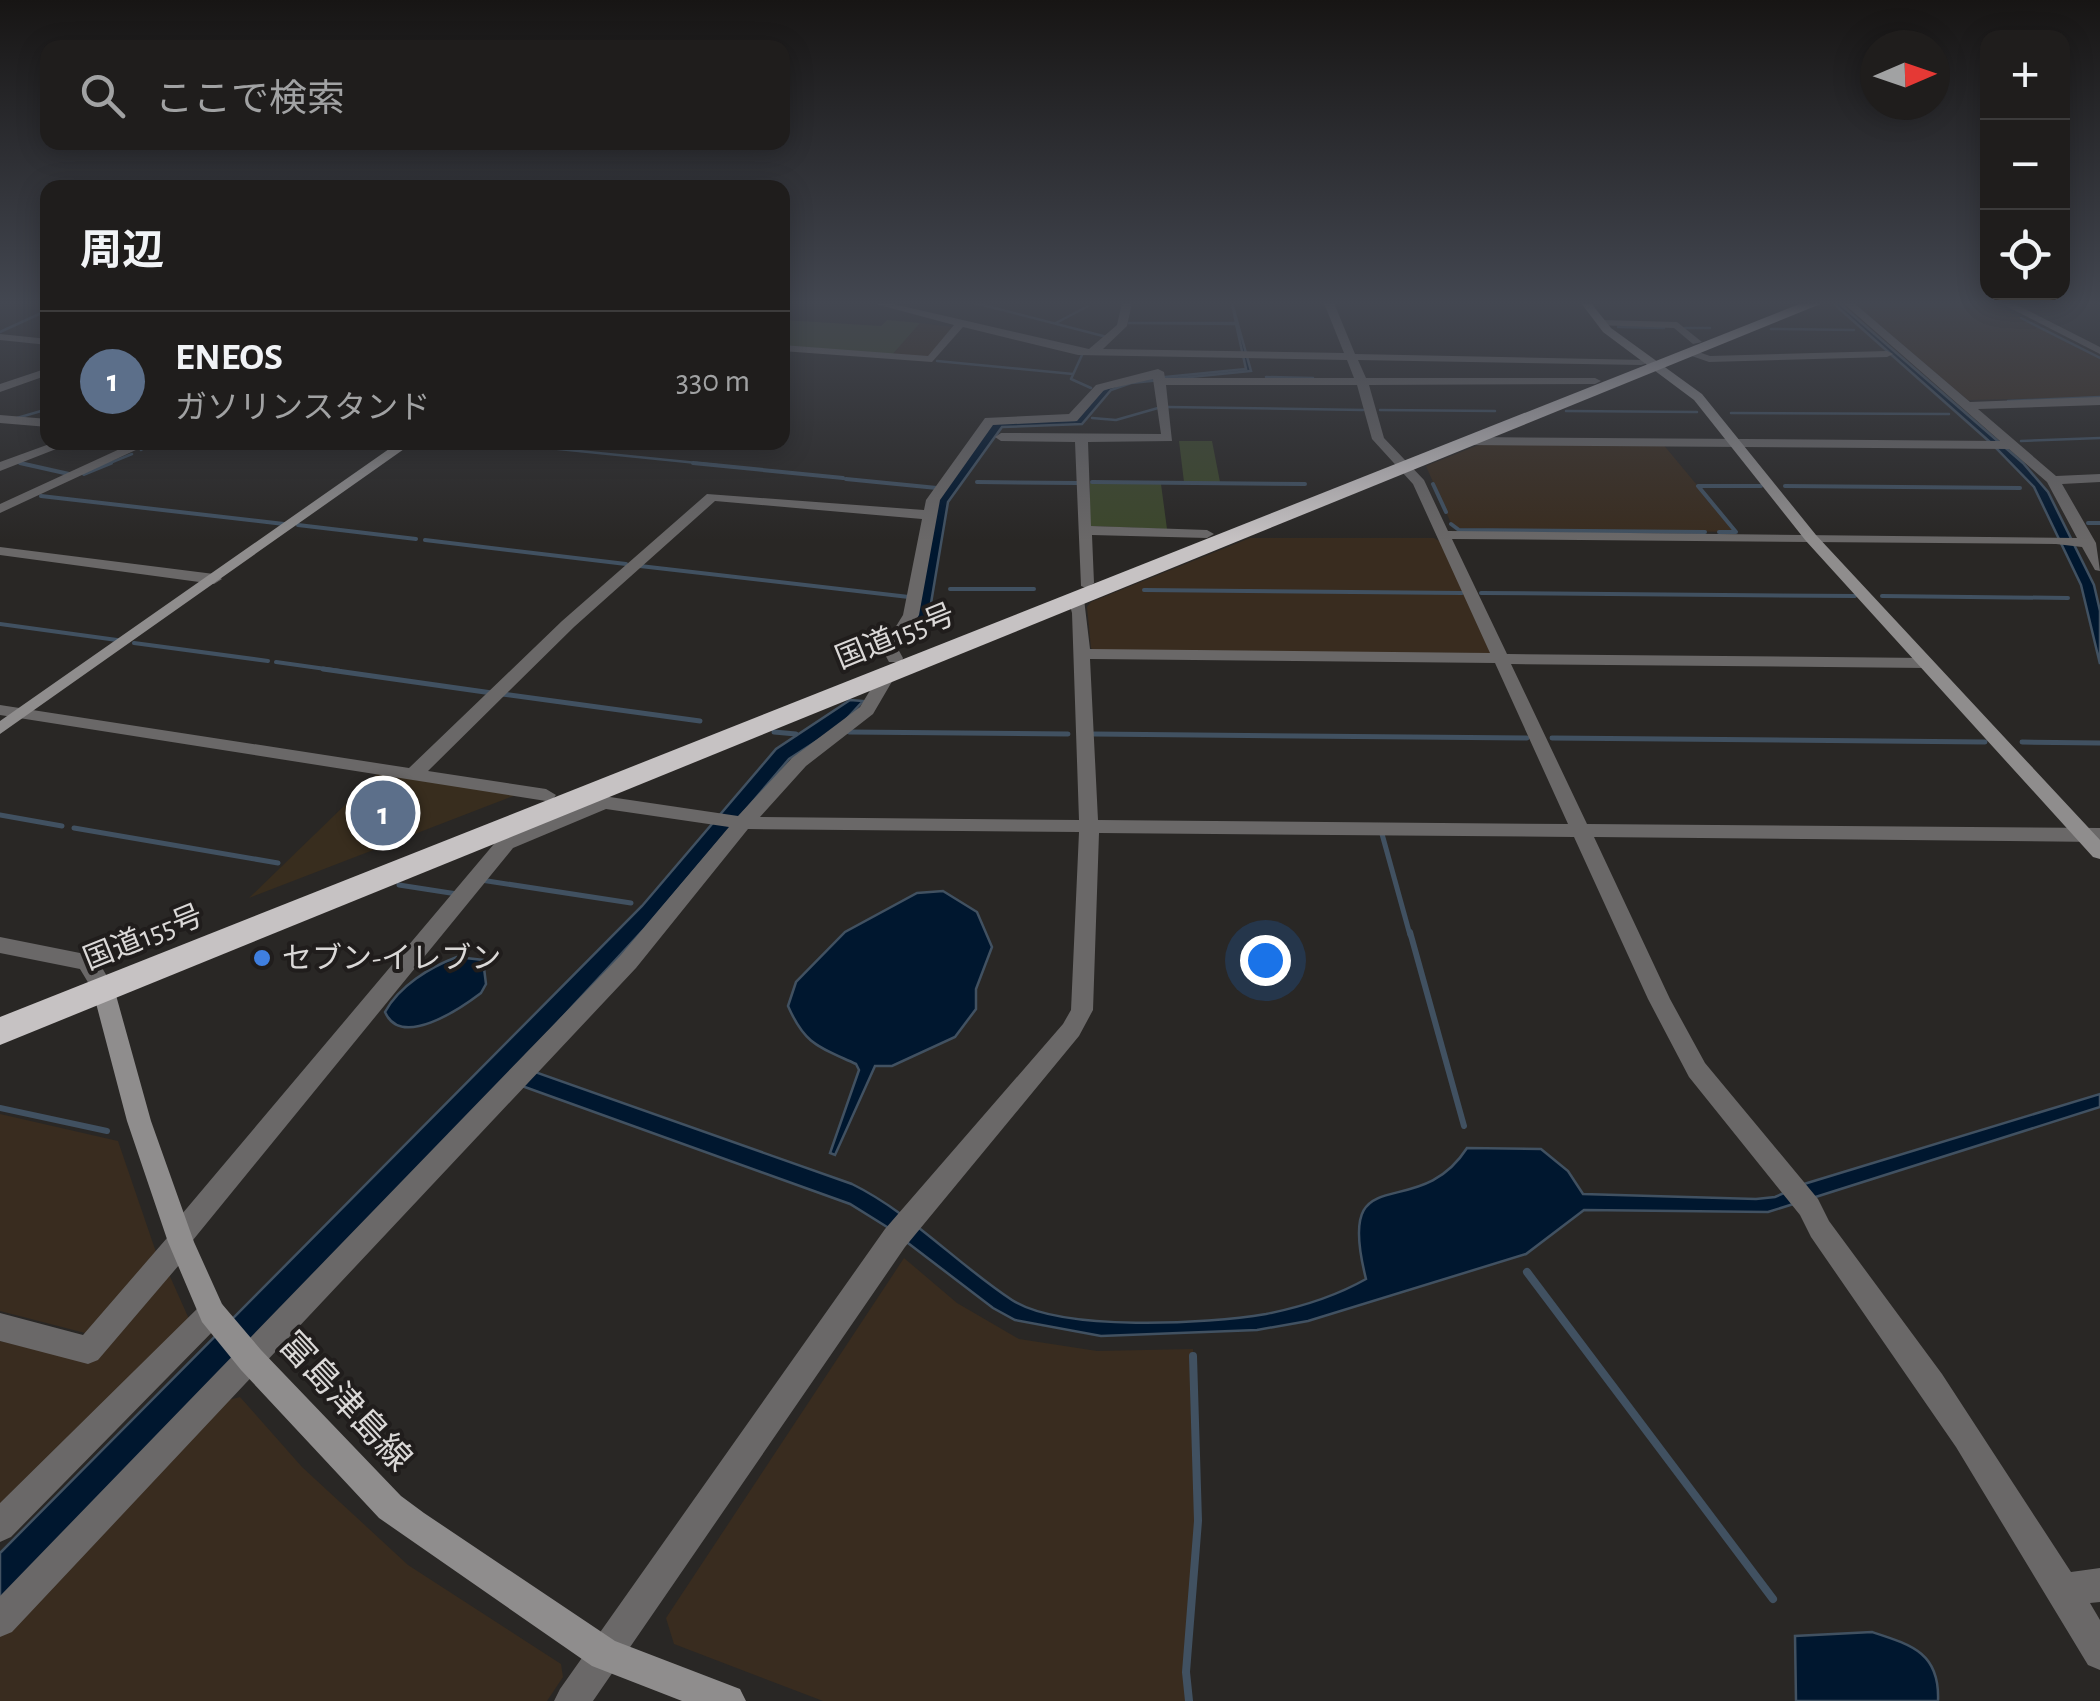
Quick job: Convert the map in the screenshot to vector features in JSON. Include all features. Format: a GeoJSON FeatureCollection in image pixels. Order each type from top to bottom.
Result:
{"type":"FeatureCollection","features":[{"type":"Feature","properties":{"kind":"highway","name":"国道155号"},"geometry":{"type":"LineString","coordinates":[[0,1010],[98,980],[576,798],[1594,382]]}},
{"type":"Feature","properties":{"kind":"highway","name":"国道155号"},"geometry":{"type":"LineString","coordinates":[[1081,591],[1207,534],[1470,442],[1603,382]]}},
{"type":"Feature","properties":{"kind":"highway","name":"国道155号"},"geometry":{"type":"LineString","coordinates":[[0,1032],[98,980],[546,795],[892,666]]}},
{"type":"Feature","properties":{"kind":"street"},"geometry":{"type":"LineString","coordinates":[[0,1620],[628,962],[799,762],[868,710],[892,666],[890,649],[911,616],[932,500],[990,421],[1073,418],[1100,387],[1130,382]]}},
{"type":"Feature","properties":{"kind":"street"},"geometry":{"type":"LineString","coordinates":[[1001,438],[1168,438],[1160,382]]}},
{"type":"Feature","properties":{"kind":"street"},"geometry":{"type":"LineString","coordinates":[[1362,382],[1378,439],[1420,483],[1660,999],[1697,1070],[1799,1196],[1968,1432],[2100,1653]]}},
{"type":"Feature","properties":{"kind":"street"},"geometry":{"type":"LineString","coordinates":[[1678,382],[1698,397],[1812,538],[2092,835],[2100,852]]}},
{"type":"Feature","properties":{"kind":"street"},"geometry":{"type":"LineString","coordinates":[[1940,382],[2053,480],[2082,542],[2100,567]]}},
{"type":"Feature","properties":{"kind":"street"},"geometry":{"type":"LineString","coordinates":[[1968,406],[2100,401]]}},
{"type":"Feature","properties":{"kind":"street"},"geometry":{"type":"LineString","coordinates":[[0,419],[40,422]]}},
{"type":"Feature","properties":{"kind":"street"},"geometry":{"type":"LineString","coordinates":[[572,1701],[903,1229],[1071,1030],[1082,1010],[1089,826],[1082,654],[1081,438]]}},
{"type":"Feature","properties":{"kind":"street"},"geometry":{"type":"LineString","coordinates":[[1470,442],[2012,445]]}},
{"type":"Feature","properties":{"kind":"street"},"geometry":{"type":"LineString","coordinates":[[0,467],[46,450]]}},
{"type":"Feature","properties":{"kind":"street"},"geometry":{"type":"LineString","coordinates":[[0,509],[129,450]]}},
{"type":"Feature","properties":{"kind":"street"},"geometry":{"type":"LineString","coordinates":[[0,729],[397,450]]}},
{"type":"Feature","properties":{"kind":"street"},"geometry":{"type":"LineString","coordinates":[[2053,480],[2100,478]]}},
{"type":"Feature","properties":{"kind":"street"},"geometry":{"type":"LineString","coordinates":[[415,773],[568,624],[712,497],[929,516]]}},
{"type":"Feature","properties":{"kind":"street"},"geometry":{"type":"LineString","coordinates":[[1084,530],[1207,534]]}},
{"type":"Feature","properties":{"kind":"street"},"geometry":{"type":"LineString","coordinates":[[1445,535],[2082,542]]}},
{"type":"Feature","properties":{"kind":"street"},"geometry":{"type":"LineString","coordinates":[[0,552],[214,579]]}},
{"type":"Feature","properties":{"kind":"street"},"geometry":{"type":"LineString","coordinates":[[1082,654],[1926,663]]}},
{"type":"Feature","properties":{"kind":"street"},"geometry":{"type":"LineString","coordinates":[[0,710],[546,795]]}},
{"type":"Feature","properties":{"kind":"street"},"geometry":{"type":"LineString","coordinates":[[576,798],[743,823],[2092,835]]}},
{"type":"Feature","properties":{"kind":"street"},"geometry":{"type":"LineString","coordinates":[[0,1327],[88,1350],[506,843],[604,802]]}},
{"type":"Feature","properties":{"kind":"street"},"geometry":{"type":"LineString","coordinates":[[0,945],[87,962],[98,980]]}},
{"type":"Feature","properties":{"kind":"street","name":"富島津島線"},"geometry":{"type":"LineString","coordinates":[[98,980],[139,1121],[181,1239],[212,1313],[251,1360],[390,1507],[604,1654],[728,1701]]}},
{"type":"Feature","properties":{"kind":"street"},"geometry":{"type":"LineString","coordinates":[[0,1526],[212,1313]]}},
{"type":"Feature","properties":{"kind":"street"},"geometry":{"type":"LineString","coordinates":[[2064,1589],[2100,1585]]}},
{"type":"Feature","properties":{"kind":"shaded area"},"geometry":{"type":"Polygon","coordinates":[[[1947,382],[2100,382],[2100,397],[1968,400],[1947,382]]]}},
{"type":"Feature","properties":{"kind":"shaded area"},"geometry":{"type":"Polygon","coordinates":[[[1486,442],[1662,443],[1736,532],[1453,528],[1426,466],[1486,442]]]}},
{"type":"Feature","properties":{"kind":"shaded area"},"geometry":{"type":"Polygon","coordinates":[[[1250,538],[1434,538],[1441,542],[1491,653],[1098,652],[1091,648],[1087,607],[1091,602],[1250,538]]]}},
{"type":"Feature","properties":{"kind":"shaded area"},"geometry":{"type":"Polygon","coordinates":[[[379,772],[521,793],[249,898],[379,772]]]}},
{"type":"Feature","properties":{"kind":"shaded area"},"geometry":{"type":"Polygon","coordinates":[[[0,1114],[118,1141],[157,1255],[89,1334],[0,1311],[0,1114]]]}},
{"type":"Feature","properties":{"kind":"shaded area"},"geometry":{"type":"Polygon","coordinates":[[[904,1258],[957,1303],[1019,1339],[1097,1351],[1193,1349],[1198,1521],[1186,1672],[1189,1701],[823,1701],[674,1644],[666,1618],[904,1258]]]}},
{"type":"Feature","properties":{"kind":"shaded area"},"geometry":{"type":"Polygon","coordinates":[[[168,1272],[189,1319],[0,1508],[0,1341],[91,1363],[168,1272]]]}},
{"type":"Feature","properties":{"kind":"shaded area"},"geometry":{"type":"Polygon","coordinates":[[[240,1397],[302,1467],[408,1565],[561,1664],[563,1677],[547,1701],[0,1701],[0,1630],[217,1403],[240,1397]]]}},
{"type":"Feature","properties":{"kind":"green space"},"geometry":{"type":"Polygon","coordinates":[[[1179,441],[1212,441],[1220,482],[1184,482],[1179,441]]]}},
{"type":"Feature","properties":{"kind":"green space"},"geometry":{"type":"Polygon","coordinates":[[[1090,483],[1161,484],[1167,529],[1090,526],[1090,483]]]}},
{"type":"Feature","properties":{"kind":"water"},"geometry":{"type":"Polygon","coordinates":[[[1121,382],[1137,382],[1111,390],[1082,424],[1002,427],[948,502],[928,621],[918,634],[904,633],[935,501],[993,421],[1075,420],[1102,390],[1121,382]]]}},
{"type":"Feature","properties":{"kind":"water"},"geometry":{"type":"Polygon","coordinates":[[[1923,382],[1930,382],[2023,463],[2048,492],[2094,585],[2100,611],[2100,664],[2081,585],[2034,487],[1923,382]]]}},
{"type":"Feature","properties":{"kind":"water"},"geometry":{"type":"Polygon","coordinates":[[[850,700],[863,701],[840,726],[789,759],[645,928],[521,1062],[532,1071],[852,1184],[894,1209],[1012,1300],[1035,1310],[1099,1321],[1208,1321],[1266,1314],[1330,1296],[1366,1279],[1359,1240],[1361,1216],[1370,1203],[1425,1184],[1447,1171],[1467,1148],[1541,1149],[1568,1171],[1583,1194],[1756,1199],[1775,1197],[1804,1184],[2100,1094],[2100,1107],[1768,1212],[1584,1210],[1526,1254],[1308,1321],[1257,1330],[1101,1336],[1015,1320],[850,1204],[522,1086],[0,1606],[0,1553],[642,906],[776,749],[850,700]]]}},
{"type":"Feature","properties":{"kind":"water"},"geometry":{"type":"Polygon","coordinates":[[[943,891],[977,912],[992,947],[976,989],[976,1009],[955,1037],[892,1066],[875,1066],[835,1155],[830,1153],[859,1070],[856,1064],[814,1043],[801,1029],[788,1006],[796,982],[845,932],[917,893],[943,891]]]}},
{"type":"Feature","properties":{"kind":"water"},"geometry":{"type":"Polygon","coordinates":[[[457,957],[483,960],[486,984],[481,993],[431,1022],[404,1027],[393,1022],[385,1012],[398,994],[426,972],[457,957]]]}},
{"type":"Feature","properties":{"kind":"water"},"geometry":{"type":"Polygon","coordinates":[[[1872,1632],[1921,1653],[1934,1672],[1938,1701],[1796,1701],[1795,1636],[1872,1632]]]}},
{"type":"Feature","properties":{"kind":"waterway"},"geometry":{"type":"LineString","coordinates":[[1079,382],[1091,388]]}},
{"type":"Feature","properties":{"kind":"waterway"},"geometry":{"type":"LineString","coordinates":[[2008,401],[2100,397]]}},
{"type":"Feature","properties":{"kind":"waterway"},"geometry":{"type":"LineString","coordinates":[[1167,407],[1363,410]]}},
{"type":"Feature","properties":{"kind":"waterway"},"geometry":{"type":"LineString","coordinates":[[1092,418],[1116,420],[1158,408]]}},
{"type":"Feature","properties":{"kind":"waterway"},"geometry":{"type":"LineString","coordinates":[[1380,410],[1495,411]]}},
{"type":"Feature","properties":{"kind":"waterway"},"geometry":{"type":"LineString","coordinates":[[17,418],[40,411]]}},
{"type":"Feature","properties":{"kind":"waterway"},"geometry":{"type":"LineString","coordinates":[[1566,411],[1697,412]]}},
{"type":"Feature","properties":{"kind":"waterway"},"geometry":{"type":"LineString","coordinates":[[1731,413],[1949,414]]}},
{"type":"Feature","properties":{"kind":"waterway"},"geometry":{"type":"LineString","coordinates":[[2021,441],[2100,438]]}},
{"type":"Feature","properties":{"kind":"waterway"},"geometry":{"type":"LineString","coordinates":[[569,450],[717,465]]}},
{"type":"Feature","properties":{"kind":"waterway"},"geometry":{"type":"LineString","coordinates":[[105,465],[132,454]]}},
{"type":"Feature","properties":{"kind":"waterway"},"geometry":{"type":"LineString","coordinates":[[30,465],[20,463],[69,474]]}},
{"type":"Feature","properties":{"kind":"waterway"},"geometry":{"type":"LineString","coordinates":[[84,474],[111,463]]}},
{"type":"Feature","properties":{"kind":"waterway"},"geometry":{"type":"LineString","coordinates":[[693,463],[843,478]]}},
{"type":"Feature","properties":{"kind":"waterway"},"geometry":{"type":"LineString","coordinates":[[846,479],[937,488]]}},
{"type":"Feature","properties":{"kind":"waterway"},"geometry":{"type":"LineString","coordinates":[[977,482],[1077,483]]}},
{"type":"Feature","properties":{"kind":"waterway"},"geometry":{"type":"LineString","coordinates":[[1092,482],[1305,484]]}},
{"type":"Feature","properties":{"kind":"waterway"},"geometry":{"type":"LineString","coordinates":[[1433,484],[1446,512]]}},
{"type":"Feature","properties":{"kind":"waterway"},"geometry":{"type":"LineString","coordinates":[[1719,532],[1736,532],[1698,486],[1761,486]]}},
{"type":"Feature","properties":{"kind":"waterway"},"geometry":{"type":"LineString","coordinates":[[1785,486],[2020,488]]}},
{"type":"Feature","properties":{"kind":"waterway"},"geometry":{"type":"LineString","coordinates":[[41,496],[284,524]]}},
{"type":"Feature","properties":{"kind":"waterway"},"geometry":{"type":"LineString","coordinates":[[2088,523],[2100,523]]}},
{"type":"Feature","properties":{"kind":"waterway"},"geometry":{"type":"LineString","coordinates":[[1451,524],[1459,530],[1705,532]]}},
{"type":"Feature","properties":{"kind":"waterway"},"geometry":{"type":"LineString","coordinates":[[298,525],[416,539]]}},
{"type":"Feature","properties":{"kind":"waterway"},"geometry":{"type":"LineString","coordinates":[[425,540],[626,564]]}},
{"type":"Feature","properties":{"kind":"waterway"},"geometry":{"type":"LineString","coordinates":[[640,566],[909,597]]}},
{"type":"Feature","properties":{"kind":"waterway"},"geometry":{"type":"LineString","coordinates":[[950,589],[1034,589]]}},
{"type":"Feature","properties":{"kind":"waterway"},"geometry":{"type":"LineString","coordinates":[[1144,590],[1462,593]]}},
{"type":"Feature","properties":{"kind":"waterway"},"geometry":{"type":"LineString","coordinates":[[1481,593],[1855,596]]}},
{"type":"Feature","properties":{"kind":"waterway"},"geometry":{"type":"LineString","coordinates":[[1882,596],[2068,598]]}},
{"type":"Feature","properties":{"kind":"waterway"},"geometry":{"type":"LineString","coordinates":[[0,624],[117,640]]}},
{"type":"Feature","properties":{"kind":"waterway"},"geometry":{"type":"LineString","coordinates":[[134,643],[268,661]]}},
{"type":"Feature","properties":{"kind":"waterway"},"geometry":{"type":"LineString","coordinates":[[276,662],[340,671]]}},
{"type":"Feature","properties":{"kind":"waterway"},"geometry":{"type":"LineString","coordinates":[[323,669],[492,693]]}},
{"type":"Feature","properties":{"kind":"waterway"},"geometry":{"type":"LineString","coordinates":[[502,694],[700,721]]}},
{"type":"Feature","properties":{"kind":"waterway"},"geometry":{"type":"LineString","coordinates":[[774,732],[796,734]]}},
{"type":"Feature","properties":{"kind":"waterway"},"geometry":{"type":"LineString","coordinates":[[849,732],[1068,734]]}},
{"type":"Feature","properties":{"kind":"waterway"},"geometry":{"type":"LineString","coordinates":[[1094,734],[1527,738]]}},
{"type":"Feature","properties":{"kind":"waterway"},"geometry":{"type":"LineString","coordinates":[[1552,738],[1985,742]]}},
{"type":"Feature","properties":{"kind":"waterway"},"geometry":{"type":"LineString","coordinates":[[2022,742],[2100,743]]}},
{"type":"Feature","properties":{"kind":"waterway"},"geometry":{"type":"LineString","coordinates":[[0,815],[62,826]]}},
{"type":"Feature","properties":{"kind":"waterway"},"geometry":{"type":"LineString","coordinates":[[74,828],[278,863]]}},
{"type":"Feature","properties":{"kind":"waterway"},"geometry":{"type":"LineString","coordinates":[[1382,834],[1410,935]]}},
{"type":"Feature","properties":{"kind":"waterway"},"geometry":{"type":"LineString","coordinates":[[481,880],[631,903]]}},
{"type":"Feature","properties":{"kind":"waterway"},"geometry":{"type":"LineString","coordinates":[[399,885],[457,894]]}},
{"type":"Feature","properties":{"kind":"waterway"},"geometry":{"type":"LineString","coordinates":[[1410,932],[1464,1126]]}},
{"type":"Feature","properties":{"kind":"waterway"},"geometry":{"type":"LineString","coordinates":[[0,1108],[107,1131]]}},
{"type":"Feature","properties":{"kind":"waterway"},"geometry":{"type":"LineString","coordinates":[[1527,1272],[1773,1599]]}},
{"type":"Feature","properties":{"kind":"waterway"},"geometry":{"type":"LineString","coordinates":[[1189,1701],[1186,1672],[1198,1521],[1193,1356]]}},
{"type":"Feature","properties":{"kind":"place","name":"ENEOS"},"geometry":{"type":"Point","coordinates":[383,813]}},
{"type":"Feature","properties":{"kind":"place","name":"セブン-イレブン"},"geometry":{"type":"Point","coordinates":[262,958]}}]}
